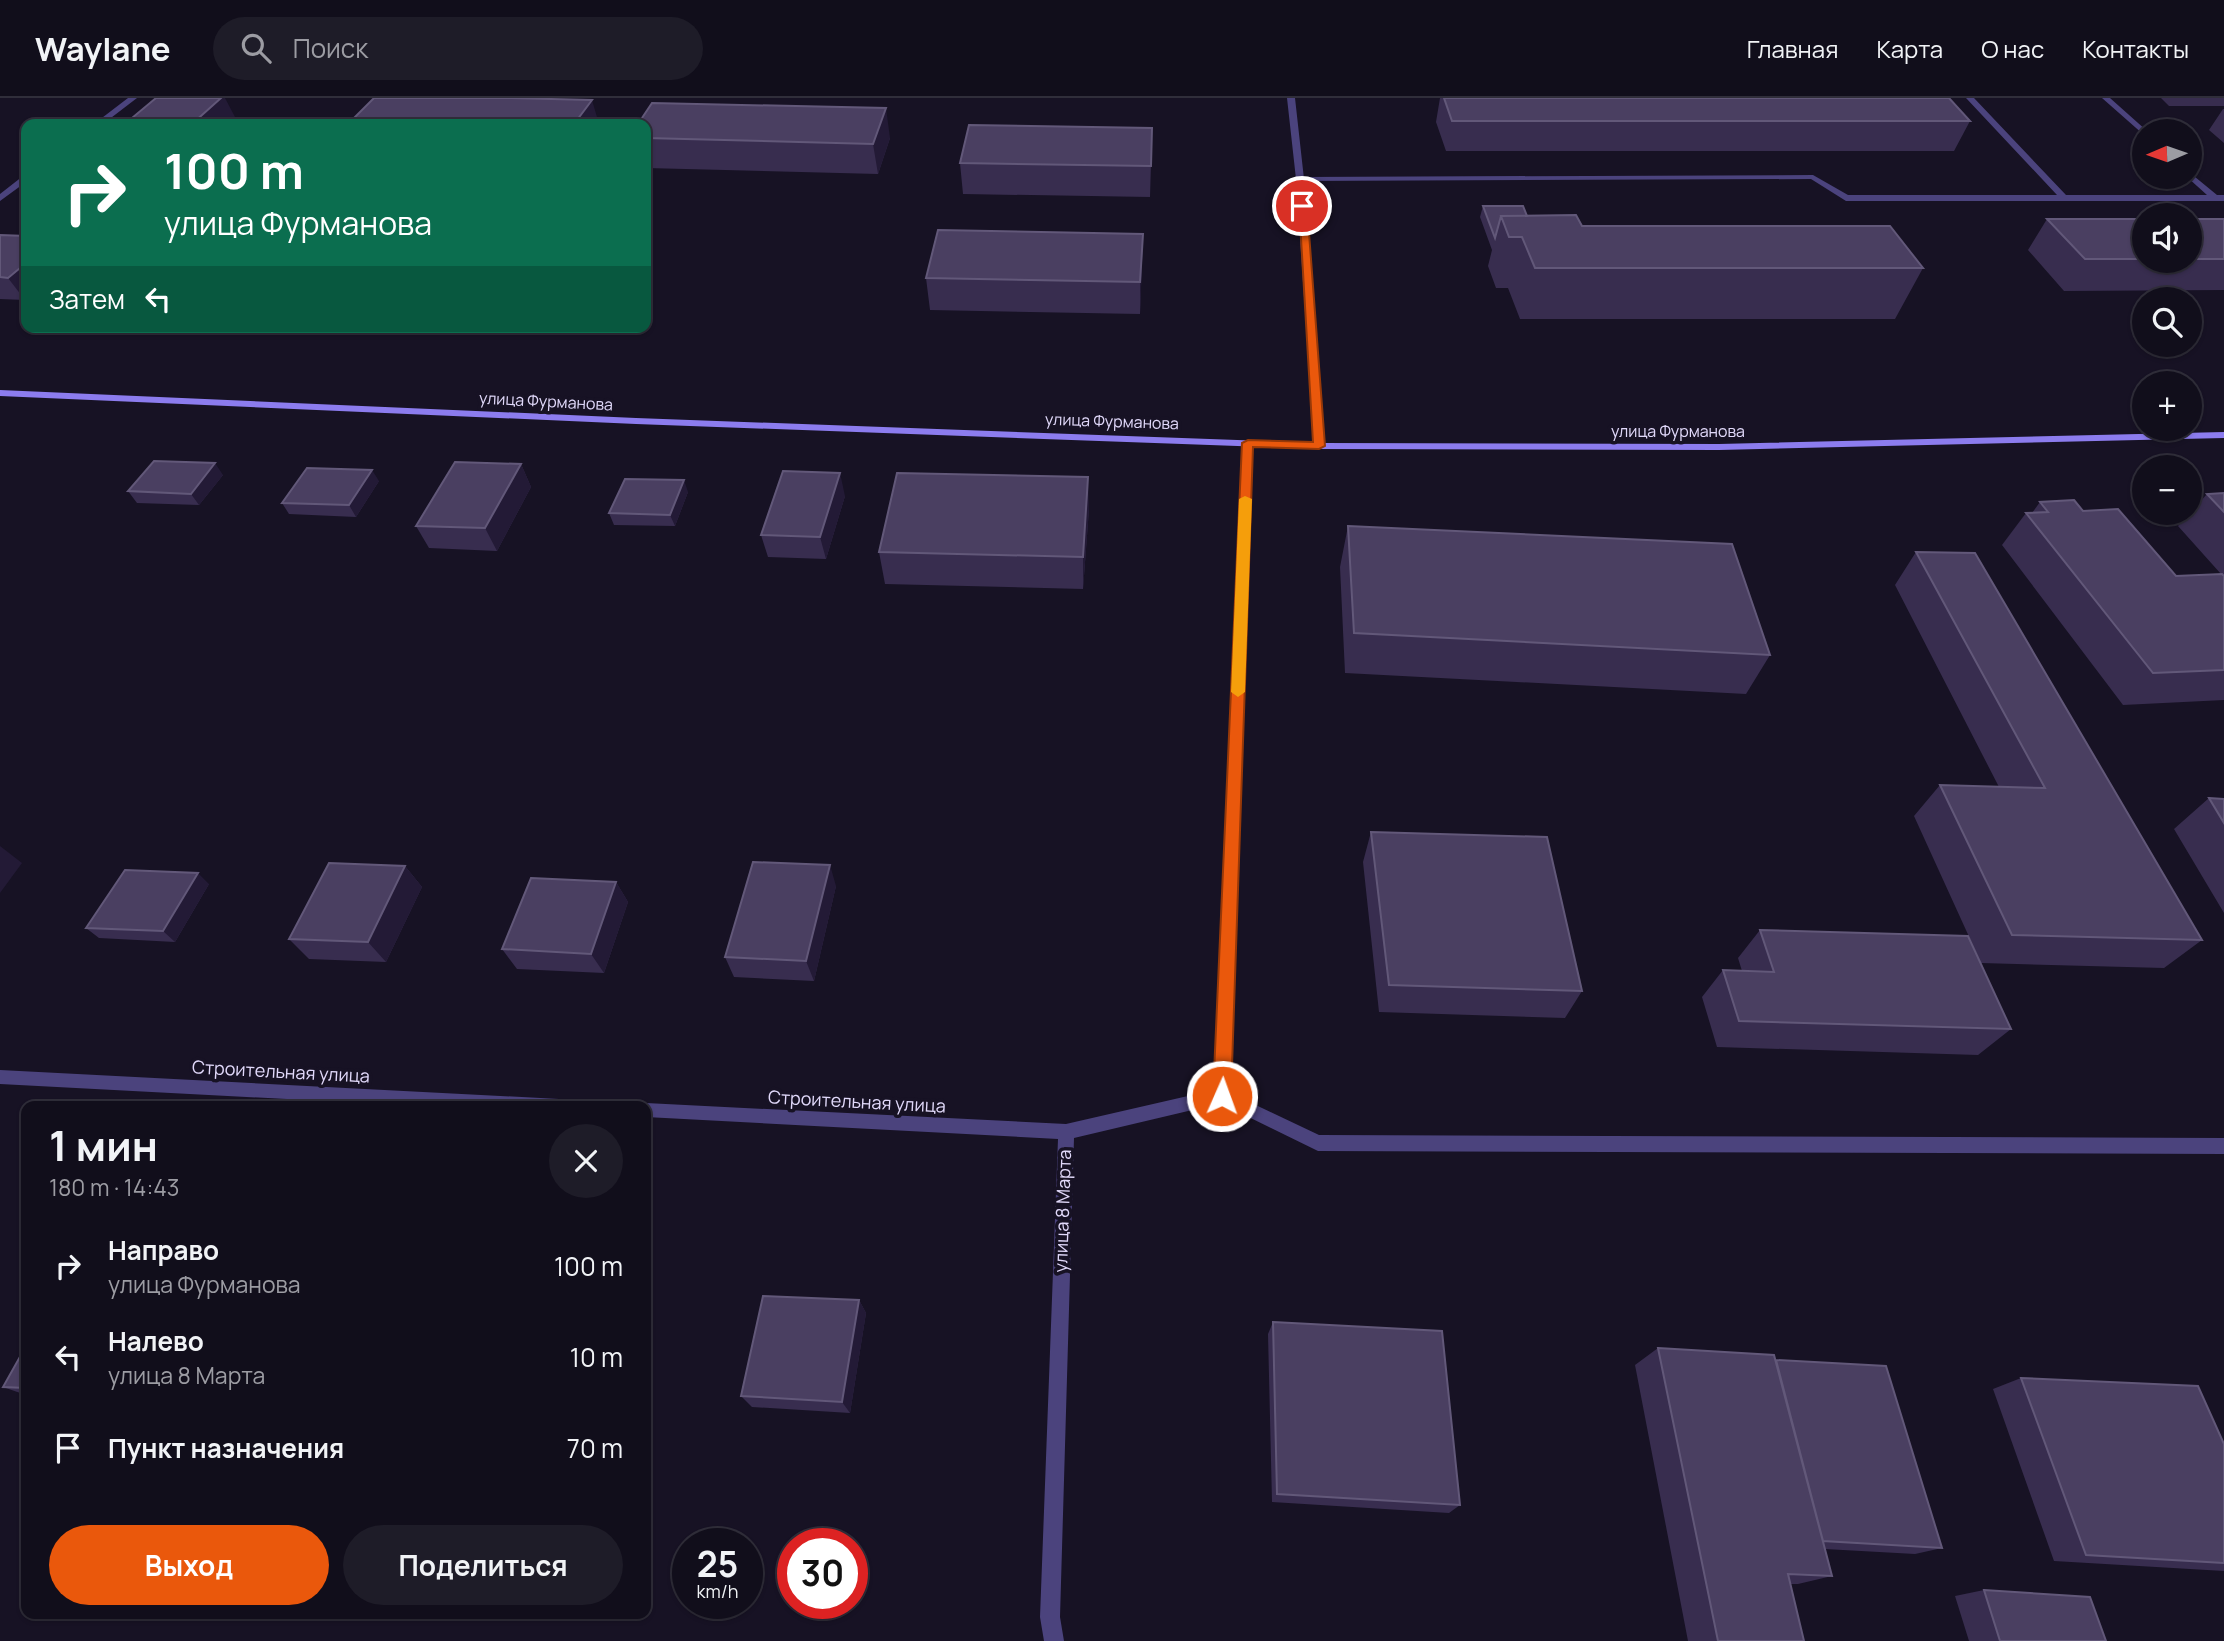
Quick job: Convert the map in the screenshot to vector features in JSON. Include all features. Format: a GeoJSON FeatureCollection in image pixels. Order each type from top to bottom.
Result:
{"type":"FeatureCollection","features":[{"type":"Feature","properties":{"kind":"main road","name":"улица Фурманова"},"geometry":{"type":"LineString","coordinates":[[0,393],[1319,446],[1719,447],[2224,435]]}},
{"type":"Feature","properties":{"kind":"street"},"geometry":{"type":"LineString","coordinates":[[105,119],[133,98]]}},
{"type":"Feature","properties":{"kind":"street"},"geometry":{"type":"LineString","coordinates":[[1291,98],[1300,179],[1319,446]]}},
{"type":"Feature","properties":{"kind":"street"},"geometry":{"type":"LineString","coordinates":[[1970,98],[2064,198]]}},
{"type":"Feature","properties":{"kind":"street"},"geometry":{"type":"LineString","coordinates":[[2106,98],[2132,122]]}},
{"type":"Feature","properties":{"kind":"street"},"geometry":{"type":"LineString","coordinates":[[1300,179],[1813,177],[1846,198],[2220,198]]}},
{"type":"Feature","properties":{"kind":"street"},"geometry":{"type":"LineString","coordinates":[[0,198],[21,182]]}},
{"type":"Feature","properties":{"kind":"street"},"geometry":{"type":"LineString","coordinates":[[2202,184],[2220,198]]}},
{"type":"Feature","properties":{"kind":"street"},"geometry":{"type":"LineString","coordinates":[[1248,443],[1222,1096],[1318,1143],[2224,1146]]}},
{"type":"Feature","properties":{"kind":"street","name":"Строительная улица"},"geometry":{"type":"LineString","coordinates":[[0,1077],[463,1101]]}},
{"type":"Feature","properties":{"kind":"street","name":"улица 8 Марта"},"geometry":{"type":"LineString","coordinates":[[1054,1641],[1050,1617],[1066,1132],[1222,1096]]}},
{"type":"Feature","properties":{"kind":"street","name":"Строительная улица"},"geometry":{"type":"LineString","coordinates":[[651,1111],[1066,1132]]}},
{"type":"Feature","properties":{"kind":"building"},"geometry":{"type":"Polygon","coordinates":[[[156,98],[221,98],[198,119],[131,119],[156,98]]]}},
{"type":"Feature","properties":{"kind":"building"},"geometry":{"type":"Polygon","coordinates":[[[374,98],[592,100],[578,119],[353,119],[374,98]]]}},
{"type":"Feature","properties":{"kind":"building"},"geometry":{"type":"Polygon","coordinates":[[[1444,98],[1949,98],[1970,121],[1452,121],[1444,98]]]}},
{"type":"Feature","properties":{"kind":"building"},"geometry":{"type":"Polygon","coordinates":[[[652,103],[886,108],[873,144],[651,138],[651,119],[641,119],[652,103]]]}},
{"type":"Feature","properties":{"kind":"building"},"geometry":{"type":"Polygon","coordinates":[[[969,125],[1152,128],[1151,166],[960,163],[969,125]]]}},
{"type":"Feature","properties":{"kind":"building"},"geometry":{"type":"Polygon","coordinates":[[[1483,206],[1523,206],[1527,216],[1501,216],[1495,238],[1483,206]]]}},
{"type":"Feature","properties":{"kind":"building"},"geometry":{"type":"Polygon","coordinates":[[[1576,215],[1582,226],[1890,226],[1923,268],[1535,268],[1522,237],[1509,237],[1501,216],[1576,215]]]}},
{"type":"Feature","properties":{"kind":"building"},"geometry":{"type":"Polygon","coordinates":[[[2047,219],[2132,219],[2132,259],[2085,259],[2047,219]]]}},
{"type":"Feature","properties":{"kind":"building"},"geometry":{"type":"Polygon","coordinates":[[[2202,219],[2224,219],[2224,259],[2202,259],[2202,219]]]}},
{"type":"Feature","properties":{"kind":"building"},"geometry":{"type":"Polygon","coordinates":[[[938,230],[1143,234],[1140,282],[926,278],[938,230]]]}},
{"type":"Feature","properties":{"kind":"building"},"geometry":{"type":"Polygon","coordinates":[[[0,235],[21,236],[21,267],[8,278],[0,277],[0,235]]]}},
{"type":"Feature","properties":{"kind":"building"},"geometry":{"type":"Polygon","coordinates":[[[154,461],[215,463],[191,494],[128,491],[154,461]]]}},
{"type":"Feature","properties":{"kind":"building"},"geometry":{"type":"Polygon","coordinates":[[[455,462],[521,464],[485,528],[416,526],[455,462]]]}},
{"type":"Feature","properties":{"kind":"building"},"geometry":{"type":"Polygon","coordinates":[[[307,468],[372,470],[349,505],[282,503],[307,468]]]}},
{"type":"Feature","properties":{"kind":"building"},"geometry":{"type":"Polygon","coordinates":[[[783,471],[840,473],[820,537],[761,535],[783,471]]]}},
{"type":"Feature","properties":{"kind":"building"},"geometry":{"type":"Polygon","coordinates":[[[897,473],[1088,477],[1083,557],[879,552],[897,473]]]}},
{"type":"Feature","properties":{"kind":"building"},"geometry":{"type":"Polygon","coordinates":[[[625,479],[684,480],[670,515],[609,513],[625,479]]]}},
{"type":"Feature","properties":{"kind":"building"},"geometry":{"type":"Polygon","coordinates":[[[2224,493],[2224,512],[2207,494],[2224,493]]]}},
{"type":"Feature","properties":{"kind":"building"},"geometry":{"type":"Polygon","coordinates":[[[2074,500],[2083,511],[2118,509],[2176,576],[2224,576],[2224,670],[2153,673],[2026,513],[2048,512],[2040,502],[2074,500]]]}},
{"type":"Feature","properties":{"kind":"building"},"geometry":{"type":"Polygon","coordinates":[[[1348,526],[1732,544],[1770,655],[1354,633],[1348,526]]]}},
{"type":"Feature","properties":{"kind":"building"},"geometry":{"type":"Polygon","coordinates":[[[1916,552],[1975,553],[2202,940],[2012,935],[1940,785],[2045,788],[1916,552]]]}},
{"type":"Feature","properties":{"kind":"building"},"geometry":{"type":"Polygon","coordinates":[[[2209,798],[2224,799],[2224,823],[2209,798]]]}},
{"type":"Feature","properties":{"kind":"building"},"geometry":{"type":"Polygon","coordinates":[[[1371,832],[1547,837],[1582,991],[1389,985],[1371,832]]]}},
{"type":"Feature","properties":{"kind":"building"},"geometry":{"type":"Polygon","coordinates":[[[753,862],[830,865],[806,961],[725,957],[753,862]]]}},
{"type":"Feature","properties":{"kind":"building"},"geometry":{"type":"Polygon","coordinates":[[[329,863],[405,866],[368,942],[289,939],[329,863]]]}},
{"type":"Feature","properties":{"kind":"building"},"geometry":{"type":"Polygon","coordinates":[[[125,870],[198,873],[163,931],[86,928],[125,870]]]}},
{"type":"Feature","properties":{"kind":"building"},"geometry":{"type":"Polygon","coordinates":[[[531,878],[616,882],[591,954],[502,949],[531,878]]]}},
{"type":"Feature","properties":{"kind":"building"},"geometry":{"type":"Polygon","coordinates":[[[1760,930],[1968,936],[2011,1029],[1739,1021],[1723,970],[1774,972],[1760,930]]]}},
{"type":"Feature","properties":{"kind":"building"},"geometry":{"type":"Polygon","coordinates":[[[763,1296],[859,1300],[842,1402],[741,1396],[763,1296]]]}},
{"type":"Feature","properties":{"kind":"building"},"geometry":{"type":"Polygon","coordinates":[[[1273,1322],[1442,1331],[1460,1505],[1277,1494],[1273,1322]]]}},
{"type":"Feature","properties":{"kind":"building"},"geometry":{"type":"Polygon","coordinates":[[[1658,1348],[1774,1355],[1832,1576],[1788,1574],[1804,1641],[1718,1641],[1658,1348]]]}},
{"type":"Feature","properties":{"kind":"building"},"geometry":{"type":"Polygon","coordinates":[[[21,1355],[21,1388],[3,1387],[21,1355]]]}},
{"type":"Feature","properties":{"kind":"building"},"geometry":{"type":"Polygon","coordinates":[[[1776,1360],[1886,1366],[1942,1548],[1823,1541],[1776,1360]]]}},
{"type":"Feature","properties":{"kind":"building"},"geometry":{"type":"Polygon","coordinates":[[[2021,1378],[2198,1386],[2224,1444],[2224,1563],[2086,1555],[2021,1378]]]}},
{"type":"Feature","properties":{"kind":"building"},"geometry":{"type":"Polygon","coordinates":[[[1984,1590],[2090,1597],[2106,1641],[2000,1641],[1984,1590]]]}},
{"type":"Feature","properties":{"kind":"slow traffic"},"geometry":{"type":"LineString","coordinates":[[1238,692],[1245,499]]}},
{"type":"Feature","properties":{"kind":"route"},"geometry":{"type":"LineString","coordinates":[[1222,1096],[1248,443],[1319,446],[1302,206]]}}]}
